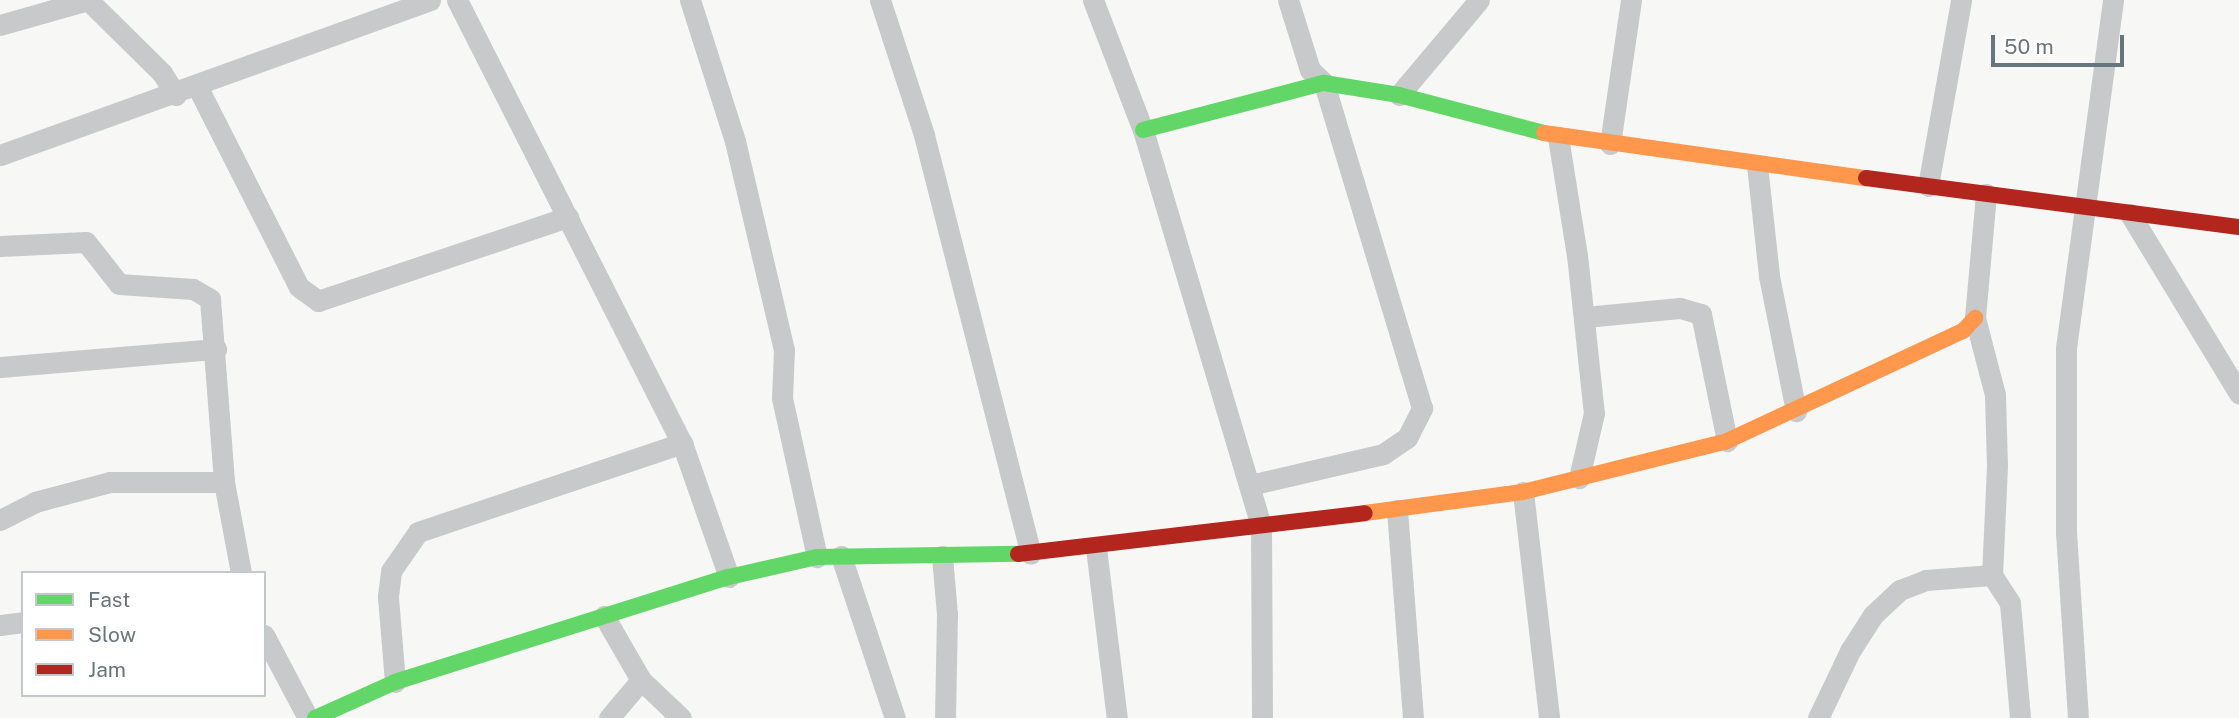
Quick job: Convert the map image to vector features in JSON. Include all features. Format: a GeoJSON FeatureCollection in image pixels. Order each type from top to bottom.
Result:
{"type":"FeatureCollection","features":[{"type":"Feature","properties":{"kind":"street"},"geometry":{"type":"LineString","coordinates":[[0,25],[88,0],[162,74],[176,95]]}},
{"type":"Feature","properties":{"kind":"street"},"geometry":{"type":"LineString","coordinates":[[0,155],[176,95],[430,0]]}},
{"type":"Feature","properties":{"kind":"street"},"geometry":{"type":"LineString","coordinates":[[457,0],[682,443],[729,577]]}},
{"type":"Feature","properties":{"kind":"street"},"geometry":{"type":"LineString","coordinates":[[690,0],[735,141],[784,350],[782,398],[817,557]]}},
{"type":"Feature","properties":{"kind":"street"},"geometry":{"type":"LineString","coordinates":[[880,0],[923,135],[1031,554]]}},
{"type":"Feature","properties":{"kind":"street"},"geometry":{"type":"LineString","coordinates":[[1093,0],[1143,130],[1261,527],[1262,718]]}},
{"type":"Feature","properties":{"kind":"street"},"geometry":{"type":"LineString","coordinates":[[1250,485],[1383,454],[1408,438],[1422,408],[1324,83],[1310,70],[1288,0]]}},
{"type":"Feature","properties":{"kind":"street"},"geometry":{"type":"LineString","coordinates":[[1399,95],[1479,0]]}},
{"type":"Feature","properties":{"kind":"street"},"geometry":{"type":"LineString","coordinates":[[1610,144],[1631,0]]}},
{"type":"Feature","properties":{"kind":"street"},"geometry":{"type":"LineString","coordinates":[[1927,186],[1961,0]]}},
{"type":"Feature","properties":{"kind":"street"},"geometry":{"type":"LineString","coordinates":[[2078,718],[2066,533],[2066,348],[2082,205],[2113,0]]}},
{"type":"Feature","properties":{"kind":"street"},"geometry":{"type":"LineString","coordinates":[[1143,130],[1324,83],[1399,95],[1558,137],[2239,227]]}},
{"type":"Feature","properties":{"kind":"street"},"geometry":{"type":"LineString","coordinates":[[197,86],[299,287],[318,301],[568,217]]}},
{"type":"Feature","properties":{"kind":"street"},"geometry":{"type":"LineString","coordinates":[[1558,137],[1585,317],[1594,413],[1579,478]]}},
{"type":"Feature","properties":{"kind":"street"},"geometry":{"type":"LineString","coordinates":[[1757,165],[1769,276],[1796,411]]}},
{"type":"Feature","properties":{"kind":"street"},"geometry":{"type":"LineString","coordinates":[[1986,194],[1975,318],[1994,395],[1997,466],[1992,575],[2010,603],[2020,718]]}},
{"type":"Feature","properties":{"kind":"street"},"geometry":{"type":"LineString","coordinates":[[2130,214],[2239,393]]}},
{"type":"Feature","properties":{"kind":"street"},"geometry":{"type":"LineString","coordinates":[[0,246],[86,242],[118,284],[202,292],[210,299],[216,349],[224,482],[241,571]]}},
{"type":"Feature","properties":{"kind":"street"},"geometry":{"type":"LineString","coordinates":[[1585,317],[1680,308],[1701,314],[1727,441]]}},
{"type":"Feature","properties":{"kind":"street"},"geometry":{"type":"LineString","coordinates":[[314,718],[395,682],[729,577],[817,557],[1031,554],[1398,510],[1523,492],[1727,441],[1963,331],[1975,318]]}},
{"type":"Feature","properties":{"kind":"street"},"geometry":{"type":"LineString","coordinates":[[0,368],[216,349]]}},
{"type":"Feature","properties":{"kind":"street"},"geometry":{"type":"LineString","coordinates":[[395,682],[388,596],[391,572],[418,532],[682,443]]}},
{"type":"Feature","properties":{"kind":"street"},"geometry":{"type":"LineString","coordinates":[[0,520],[35,502],[110,482],[224,482]]}},
{"type":"Feature","properties":{"kind":"street"},"geometry":{"type":"LineString","coordinates":[[1523,492],[1549,718]]}},
{"type":"Feature","properties":{"kind":"street"},"geometry":{"type":"LineString","coordinates":[[1398,510],[1413,718]]}},
{"type":"Feature","properties":{"kind":"street"},"geometry":{"type":"LineString","coordinates":[[1096,548],[1117,718]]}},
{"type":"Feature","properties":{"kind":"street"},"geometry":{"type":"LineString","coordinates":[[841,556],[895,718]]}},
{"type":"Feature","properties":{"kind":"street"},"geometry":{"type":"LineString","coordinates":[[942,556],[947,614],[945,718]]}},
{"type":"Feature","properties":{"kind":"street"},"geometry":{"type":"LineString","coordinates":[[1818,718],[1850,651],[1873,615],[1900,590],[1926,580],[1992,575]]}},
{"type":"Feature","properties":{"kind":"street"},"geometry":{"type":"LineString","coordinates":[[604,616],[641,680],[681,718]]}},
{"type":"Feature","properties":{"kind":"street"},"geometry":{"type":"LineString","coordinates":[[0,625],[21,622]]}},
{"type":"Feature","properties":{"kind":"street"},"geometry":{"type":"LineString","coordinates":[[266,639],[308,718]]}},
{"type":"Feature","properties":{"kind":"street"},"geometry":{"type":"LineString","coordinates":[[609,718],[641,680]]}},
{"type":"Feature","properties":{"kind":"traffic: fast"},"geometry":{"type":"LineString","coordinates":[[1143,130],[1324,83],[1399,95],[1544,133]]}},
{"type":"Feature","properties":{"kind":"traffic: fast"},"geometry":{"type":"LineString","coordinates":[[315,718],[395,682],[729,577],[817,557],[1018,554]]}},
{"type":"Feature","properties":{"kind":"traffic: slow"},"geometry":{"type":"LineString","coordinates":[[1544,133],[1866,178]]}},
{"type":"Feature","properties":{"kind":"traffic: slow"},"geometry":{"type":"LineString","coordinates":[[1365,513],[1523,492],[1727,441],[1963,331],[1975,318]]}},
{"type":"Feature","properties":{"kind":"traffic: jam"},"geometry":{"type":"LineString","coordinates":[[1866,178],[2239,227]]}},
{"type":"Feature","properties":{"kind":"traffic: jam"},"geometry":{"type":"LineString","coordinates":[[1018,554],[1365,513]]}}]}
